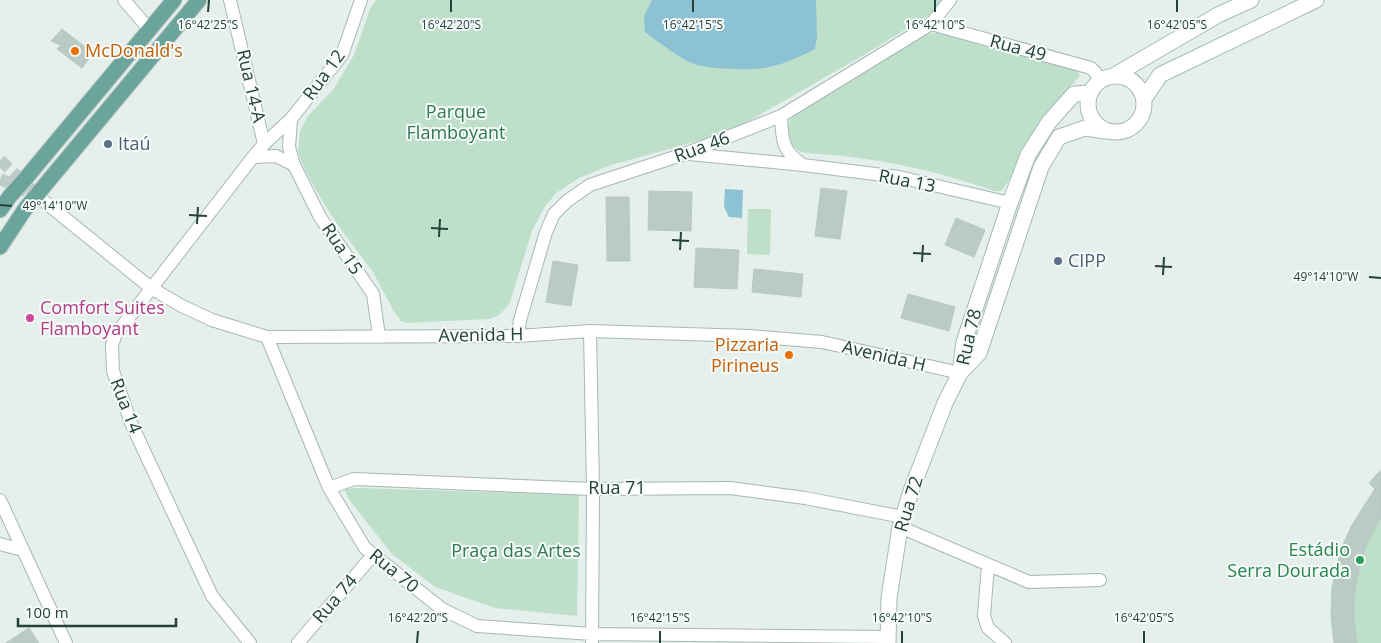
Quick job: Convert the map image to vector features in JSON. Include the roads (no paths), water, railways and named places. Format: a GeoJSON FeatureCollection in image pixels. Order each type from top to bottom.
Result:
{"type":"FeatureCollection","features":[{"type":"Feature","properties":{"kind":"main road"},"geometry":{"type":"LineString","coordinates":[[0,210],[174,0]]}},
{"type":"Feature","properties":{"kind":"main road"},"geometry":{"type":"LineString","coordinates":[[0,247],[25,209],[40,194],[199,0]]}},
{"type":"Feature","properties":{"kind":"main road"},"geometry":{"type":"LineString","coordinates":[[1108,77],[1131,79],[1137,84],[1144,99],[1143,115],[1133,127],[1125,131],[1115,133],[1106,131],[1092,120],[1088,111],[1088,102],[1089,93],[1094,85],[1218,14],[1251,0]]}},
{"type":"Feature","properties":{"kind":"main road"},"geometry":{"type":"LineString","coordinates":[[1144,99],[1160,75],[1316,0]]}},
{"type":"Feature","properties":{"kind":"main road","name":"Rua 78"},"geometry":{"type":"LineString","coordinates":[[960,373],[964,342],[1028,155],[1048,122],[1074,94],[1089,93]]}},
{"type":"Feature","properties":{"kind":"main road","name":"Rua 78"},"geometry":{"type":"LineString","coordinates":[[960,373],[979,353],[1041,167],[1054,145],[1059,137],[1085,128],[1106,131]]}},
{"type":"Feature","properties":{"kind":"main road","name":"Rua 72"},"geometry":{"type":"LineString","coordinates":[[888,640],[889,598],[902,522],[911,491],[945,403],[960,373]]}},
{"type":"Feature","properties":{"kind":"street"},"geometry":{"type":"LineString","coordinates":[[124,0],[149,29]]}},
{"type":"Feature","properties":{"kind":"street","name":"Rua 14-A"},"geometry":{"type":"LineString","coordinates":[[230,0],[264,144]]}},
{"type":"Feature","properties":{"kind":"street","name":"Rua 12"},"geometry":{"type":"LineString","coordinates":[[291,120],[342,55],[361,0]]}},
{"type":"Feature","properties":{"kind":"street","name":"Rua 46"},"geometry":{"type":"LineString","coordinates":[[518,336],[520,320],[546,232],[554,214],[567,201],[590,185],[687,153],[781,116],[931,24],[950,0]]}},
{"type":"Feature","properties":{"kind":"street","name":"Rua 49"},"geometry":{"type":"LineString","coordinates":[[931,24],[1091,68],[1108,77]]}},
{"type":"Feature","properties":{"kind":"street"},"geometry":{"type":"LineString","coordinates":[[781,116],[783,144],[791,157],[803,165]]}},
{"type":"Feature","properties":{"kind":"street"},"geometry":{"type":"LineString","coordinates":[[264,144],[291,120]]}},
{"type":"Feature","properties":{"kind":"street","name":"Rua 15"},"geometry":{"type":"LineString","coordinates":[[291,120],[289,147],[294,165],[320,217],[373,294],[379,336]]}},
{"type":"Feature","properties":{"kind":"street","name":"Rua 14"},"geometry":{"type":"LineString","coordinates":[[250,643],[212,596],[131,423],[112,371],[112,345],[116,334],[264,144]]}},
{"type":"Feature","properties":{"kind":"street","name":"Rua 13"},"geometry":{"type":"LineString","coordinates":[[687,153],[899,177],[1010,203]]}},
{"type":"Feature","properties":{"kind":"street"},"geometry":{"type":"LineString","coordinates":[[253,157],[276,156],[294,165]]}},
{"type":"Feature","properties":{"kind":"street","name":"Avenida H"},"geometry":{"type":"LineString","coordinates":[[40,194],[151,288],[182,306],[212,320],[267,337],[518,336],[590,331],[750,336],[822,342],[960,373]]}},
{"type":"Feature","properties":{"kind":"street"},"geometry":{"type":"LineString","coordinates":[[590,331],[593,489],[592,638]]}},
{"type":"Feature","properties":{"kind":"street","name":"Rua 70"},"geometry":{"type":"LineString","coordinates":[[267,337],[329,488],[365,548],[442,609],[477,626],[592,638],[888,640]]}},
{"type":"Feature","properties":{"kind":"street","name":"Rua 71"},"geometry":{"type":"LineString","coordinates":[[329,488],[354,478],[593,489],[730,488],[806,498],[902,522],[988,565],[1029,582],[1100,580]]}},
{"type":"Feature","properties":{"kind":"street"},"geometry":{"type":"LineString","coordinates":[[1,506],[66,643]]}},
{"type":"Feature","properties":{"kind":"street"},"geometry":{"type":"LineString","coordinates":[[0,544],[23,550]]}},
{"type":"Feature","properties":{"kind":"street","name":"Rua 74"},"geometry":{"type":"LineString","coordinates":[[298,643],[373,555]]}},
{"type":"Feature","properties":{"kind":"street"},"geometry":{"type":"LineString","coordinates":[[988,565],[984,616],[988,628],[1005,643]]}},
{"type":"Feature","properties":{"kind":"water"},"geometry":{"type":"Polygon","coordinates":[[[652,0],[816,0],[817,36],[815,49],[787,62],[761,68],[733,69],[697,65],[678,55],[645,32],[644,16],[652,0]]]}},
{"type":"Feature","properties":{"kind":"water"},"geometry":{"type":"Polygon","coordinates":[[[725,189],[743,190],[742,218],[729,217],[724,207],[725,189]]]}},
{"type":"Feature","properties":{"kind":"tunnel"},"geometry":{"type":"LineString","coordinates":[[0,160],[40,198]]}},
{"type":"Feature","properties":{"kind":"tunnel"},"geometry":{"type":"LineString","coordinates":[[0,179],[26,191]]}},
{"type":"Feature","properties":{"kind":"place","name":"McDonald's"},"geometry":{"type":"Point","coordinates":[75,51]}},
{"type":"Feature","properties":{"kind":"place","name":"Itaú"},"geometry":{"type":"Point","coordinates":[108,144]}},
{"type":"Feature","properties":{"kind":"place","name":"CIPP"},"geometry":{"type":"Point","coordinates":[1058,261]}},
{"type":"Feature","properties":{"kind":"place","name":"Comfort Suites Flamboyant"},"geometry":{"type":"Point","coordinates":[30,318]}},
{"type":"Feature","properties":{"kind":"place","name":"Pizzaria Pirineus"},"geometry":{"type":"Point","coordinates":[789,355]}},
{"type":"Feature","properties":{"kind":"place","name":"Estádio Serra Dourada"},"geometry":{"type":"Point","coordinates":[1360,560]}},
{"type":"Feature","properties":{"kind":"park label","name":"Parque Flamboyant"},"geometry":{"type":"Point","coordinates":[456,122]}},
{"type":"Feature","properties":{"kind":"park label","name":"Praça das Artes"},"geometry":{"type":"Point","coordinates":[516,551]}}]}
